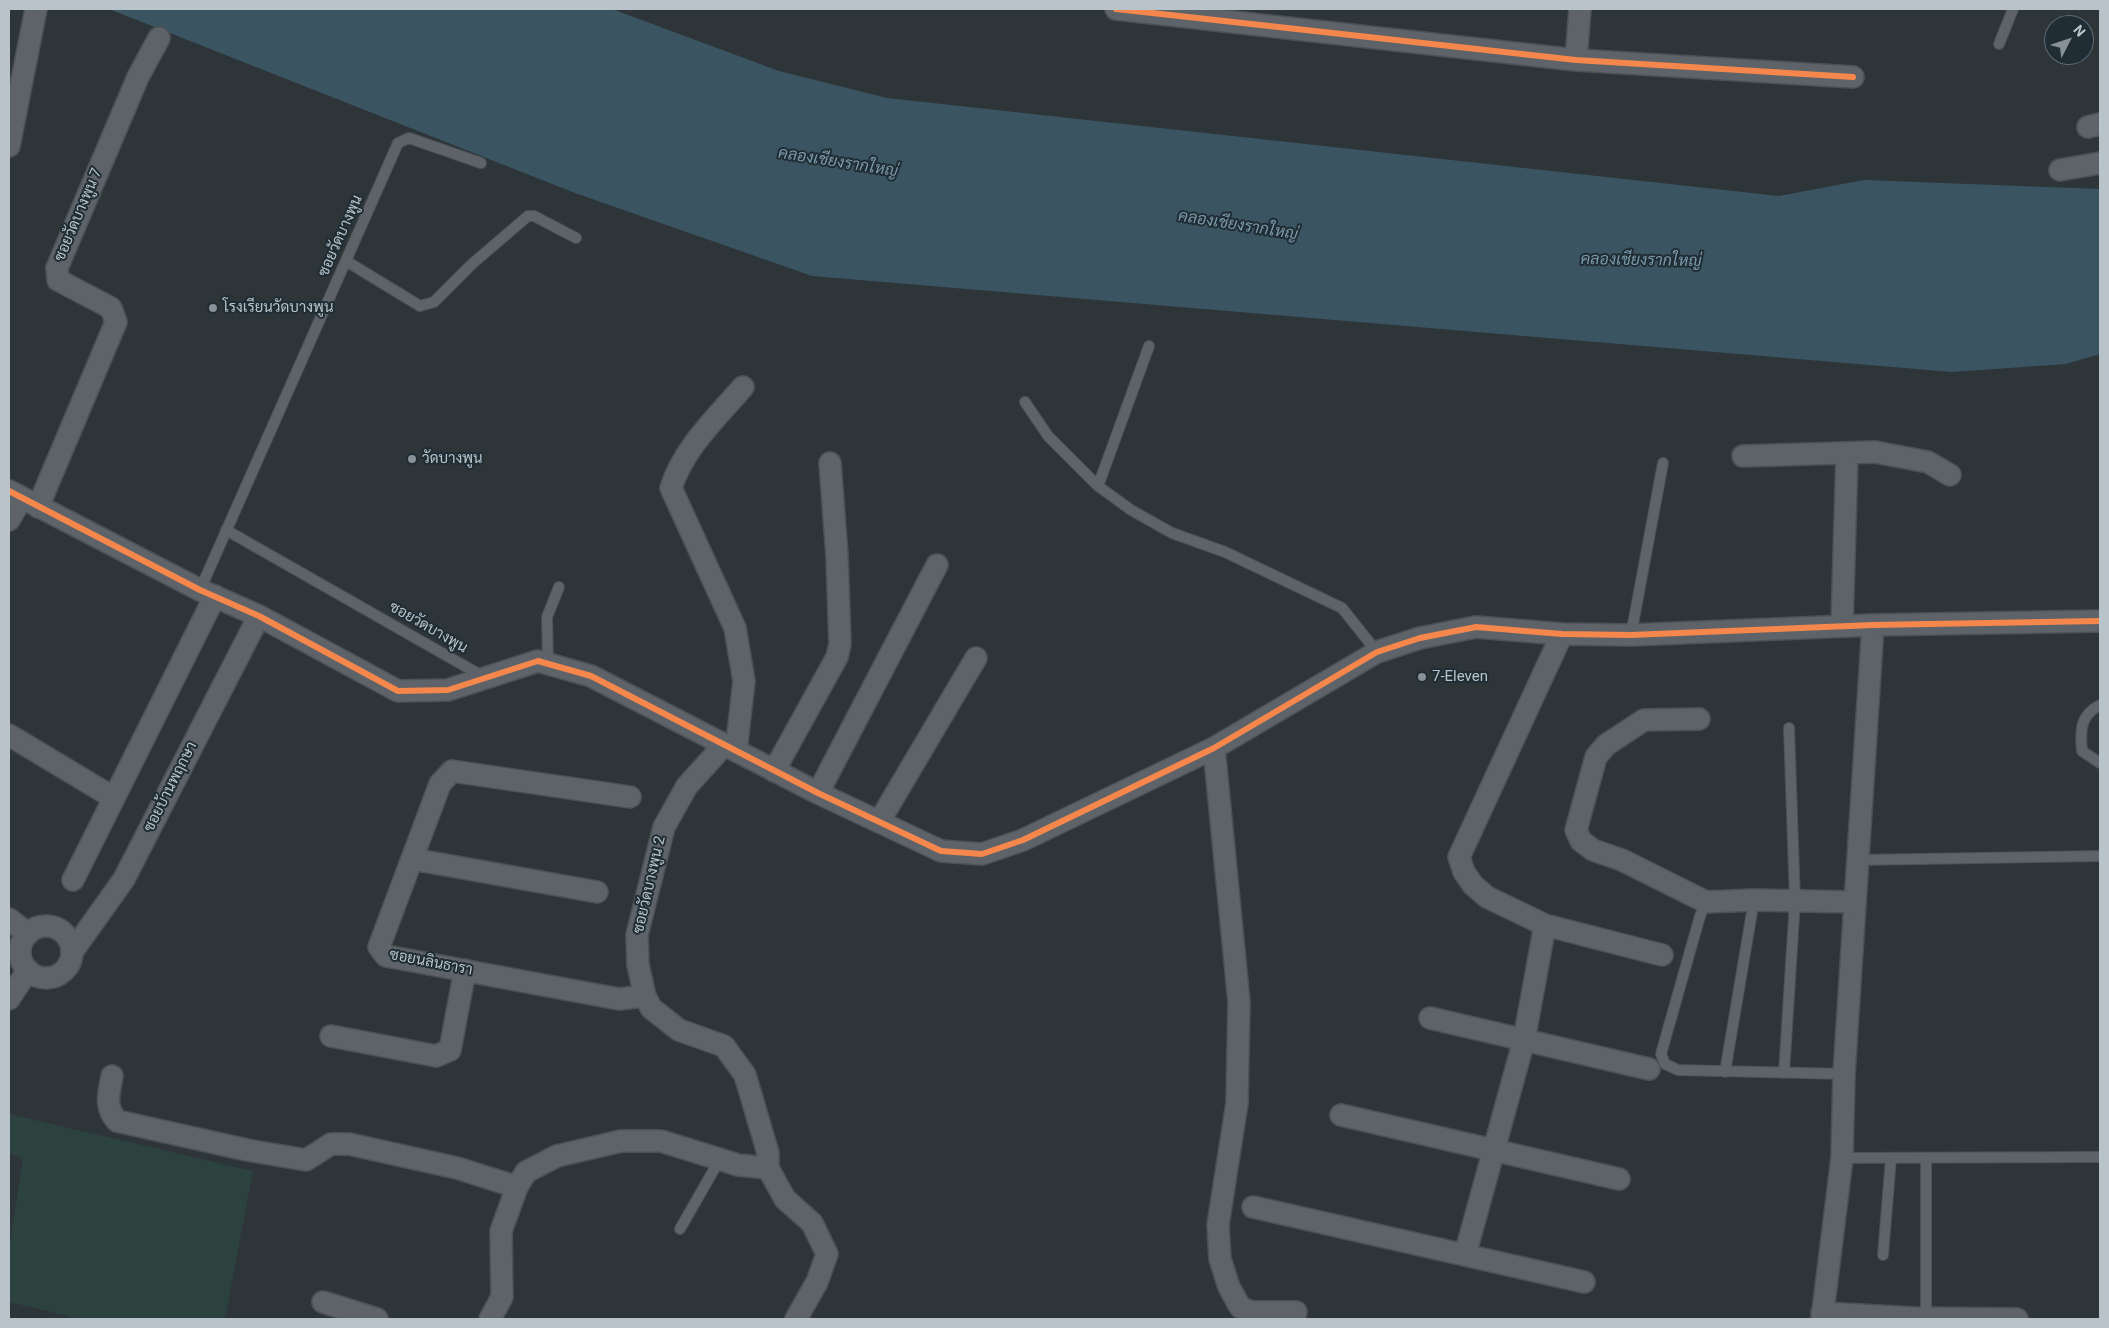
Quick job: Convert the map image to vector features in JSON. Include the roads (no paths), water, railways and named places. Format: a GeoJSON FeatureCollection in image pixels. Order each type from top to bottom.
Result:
{"type":"FeatureCollection","features":[{"type":"Feature","properties":{"kind":"street"},"geometry":{"type":"LineString","coordinates":[[9,146],[36,9]]}},
{"type":"Feature","properties":{"kind":"street"},"geometry":{"type":"LineString","coordinates":[[1116,9],[1576,60],[1853,77]]}},
{"type":"Feature","properties":{"kind":"street"},"geometry":{"type":"LineString","coordinates":[[1576,60],[1580,9]]}},
{"type":"Feature","properties":{"kind":"street","name":"ซอยวัดบางพูน 7"},"geometry":{"type":"LineString","coordinates":[[23,498],[116,322],[110,308],[58,280],[57,268],[138,77],[158,38]]}},
{"type":"Feature","properties":{"kind":"street"},"geometry":{"type":"LineString","coordinates":[[2060,170],[2100,163]]}},
{"type":"Feature","properties":{"kind":"street"},"geometry":{"type":"LineString","coordinates":[[730,748],[744,681],[735,628],[671,488],[677,469],[696,442],[743,387]]}},
{"type":"Feature","properties":{"kind":"street"},"geometry":{"type":"LineString","coordinates":[[1743,456],[1875,452],[1928,462],[1950,475]]}},
{"type":"Feature","properties":{"kind":"street"},"geometry":{"type":"LineString","coordinates":[[1842,626],[1847,453]]}},
{"type":"Feature","properties":{"kind":"street"},"geometry":{"type":"LineString","coordinates":[[774,771],[837,657],[840,644],[838,565],[830,463]]}},
{"type":"Feature","properties":{"kind":"street"},"geometry":{"type":"LineString","coordinates":[[9,520],[23,498],[208,593],[259,616],[398,691],[448,690],[538,661],[591,676],[818,793],[942,851],[982,854],[1022,840],[1214,748],[1378,652],[1420,638],[1476,627],[1562,634],[1631,635],[1873,625],[2100,621]]}},
{"type":"Feature","properties":{"kind":"street"},"geometry":{"type":"LineString","coordinates":[[818,793],[937,565]]}},
{"type":"Feature","properties":{"kind":"street"},"geometry":{"type":"LineString","coordinates":[[73,880],[114,798],[208,593]]}},
{"type":"Feature","properties":{"kind":"street","name":"ซอยบ้านพฤกษา"},"geometry":{"type":"LineString","coordinates":[[28,970],[36,976],[46,978],[56,976],[71,961],[72,952],[124,879],[259,616]]}},
{"type":"Feature","properties":{"kind":"street"},"geometry":{"type":"LineString","coordinates":[[1873,625],[1854,902],[1844,1074],[1842,1158],[1822,1316],[1918,1319],[2018,1319]]}},
{"type":"Feature","properties":{"kind":"street"},"geometry":{"type":"LineString","coordinates":[[1562,634],[1459,858],[1464,872],[1473,886],[1487,897],[1545,925],[1662,956]]}},
{"type":"Feature","properties":{"kind":"street"},"geometry":{"type":"LineString","coordinates":[[879,822],[976,658]]}},
{"type":"Feature","properties":{"kind":"street"},"geometry":{"type":"LineString","coordinates":[[1699,719],[1644,720],[1606,745],[1596,757],[1576,830],[1581,841],[1593,850],[1622,860],[1706,902],[1754,900],[1854,902]]}},
{"type":"Feature","properties":{"kind":"street"},"geometry":{"type":"LineString","coordinates":[[9,734],[114,798]]}},
{"type":"Feature","properties":{"kind":"street","name":"ซอยวัดบางพูน 2"},"geometry":{"type":"LineString","coordinates":[[730,748],[687,786],[664,826],[638,935],[638,965],[645,996],[651,1008],[679,1030],[724,1046],[745,1075],[768,1153],[768,1168],[785,1199],[812,1223],[827,1254],[817,1282],[796,1319]]}},
{"type":"Feature","properties":{"kind":"street"},"geometry":{"type":"LineString","coordinates":[[1214,748],[1239,1002],[1237,1103],[1218,1225],[1220,1259],[1229,1287],[1240,1307],[1251,1312],[1296,1312]]}},
{"type":"Feature","properties":{"kind":"street","name":"ซอยนลินธารา"},"geometry":{"type":"LineString","coordinates":[[630,797],[452,772],[440,784],[379,947],[386,956],[619,999],[645,996]]}},
{"type":"Feature","properties":{"kind":"street"},"geometry":{"type":"LineString","coordinates":[[412,859],[597,892]]}},
{"type":"Feature","properties":{"kind":"street"},"geometry":{"type":"LineString","coordinates":[[9,919],[28,934]]}},
{"type":"Feature","properties":{"kind":"street"},"geometry":{"type":"LineString","coordinates":[[1465,1255],[1492,1150],[1524,1040],[1545,925]]}},
{"type":"Feature","properties":{"kind":"street"},"geometry":{"type":"LineString","coordinates":[[9,999],[28,970],[22,962],[20,952],[22,941],[36,928],[46,926],[55,928],[64,934],[70,942],[72,952]]}},
{"type":"Feature","properties":{"kind":"street"},"geometry":{"type":"LineString","coordinates":[[332,1036],[436,1056],[450,1050],[465,970]]}},
{"type":"Feature","properties":{"kind":"street"},"geometry":{"type":"LineString","coordinates":[[1430,1018],[1649,1069]]}},
{"type":"Feature","properties":{"kind":"street"},"geometry":{"type":"LineString","coordinates":[[112,1076],[108,1106],[110,1114],[117,1120],[247,1150],[306,1160],[331,1144],[349,1144],[457,1168],[517,1187]]}},
{"type":"Feature","properties":{"kind":"street"},"geometry":{"type":"LineString","coordinates":[[1341,1115],[1619,1179]]}},
{"type":"Feature","properties":{"kind":"street"},"geometry":{"type":"LineString","coordinates":[[490,1319],[502,1297],[501,1231],[517,1187],[526,1172],[556,1156],[621,1141],[660,1141],[738,1165],[768,1168]]}},
{"type":"Feature","properties":{"kind":"street"},"geometry":{"type":"LineString","coordinates":[[1253,1207],[1584,1282]]}},
{"type":"Feature","properties":{"kind":"street"},"geometry":{"type":"LineString","coordinates":[[323,1302],[377,1319]]}},
{"type":"Feature","properties":{"kind":"lane"},"geometry":{"type":"LineString","coordinates":[[1998,44],[2012,9]]}},
{"type":"Feature","properties":{"kind":"lane","name":"ซอยวัดบางพูน"},"geometry":{"type":"LineString","coordinates":[[208,593],[226,530],[398,144],[403,139],[409,138],[481,163]]}},
{"type":"Feature","properties":{"kind":"lane"},"geometry":{"type":"LineString","coordinates":[[346,261],[420,306],[434,302],[479,258],[528,216],[534,216],[576,238]]}},
{"type":"Feature","properties":{"kind":"lane"},"geometry":{"type":"LineString","coordinates":[[1098,486],[1149,346]]}},
{"type":"Feature","properties":{"kind":"lane"},"geometry":{"type":"LineString","coordinates":[[1025,402],[1048,436],[1098,486],[1131,510],[1172,533],[1225,552],[1342,608],[1378,652]]}},
{"type":"Feature","properties":{"kind":"lane"},"geometry":{"type":"LineString","coordinates":[[1631,635],[1664,463]]}},
{"type":"Feature","properties":{"kind":"lane","name":"ซอยวัดบางพูน"},"geometry":{"type":"LineString","coordinates":[[226,530],[486,678]]}},
{"type":"Feature","properties":{"kind":"lane"},"geometry":{"type":"LineString","coordinates":[[548,664],[547,617],[559,587]]}},
{"type":"Feature","properties":{"kind":"lane"},"geometry":{"type":"LineString","coordinates":[[2100,705],[2085,716],[2080,730],[2082,751],[2100,763]]}},
{"type":"Feature","properties":{"kind":"lane"},"geometry":{"type":"LineString","coordinates":[[1784,1073],[1795,901],[1789,728]]}},
{"type":"Feature","properties":{"kind":"lane"},"geometry":{"type":"LineString","coordinates":[[1858,860],[2100,856]]}},
{"type":"Feature","properties":{"kind":"lane"},"geometry":{"type":"LineString","coordinates":[[1725,1072],[1754,900]]}},
{"type":"Feature","properties":{"kind":"lane"},"geometry":{"type":"LineString","coordinates":[[1706,902],[1700,916],[1661,1054],[1665,1064],[1678,1070],[1844,1074]]}},
{"type":"Feature","properties":{"kind":"lane"},"geometry":{"type":"LineString","coordinates":[[1842,1158],[2100,1157]]}},
{"type":"Feature","properties":{"kind":"lane"},"geometry":{"type":"LineString","coordinates":[[1883,1255],[1891,1158]]}},
{"type":"Feature","properties":{"kind":"lane"},"geometry":{"type":"LineString","coordinates":[[1918,1319],[1926,1158]]}},
{"type":"Feature","properties":{"kind":"lane"},"geometry":{"type":"LineString","coordinates":[[680,1228],[720,1159]]}},
{"type":"Feature","properties":{"kind":"water","name":"คลองเชียงรากใหญ่"},"geometry":{"type":"Polygon","coordinates":[[[109,9],[612,9],[779,71],[887,98],[1779,196],[1864,180],[2100,189],[2100,354],[2066,364],[1952,372],[812,276],[575,193],[109,9]]]}},
{"type":"Feature","properties":{"kind":"place","name":"โรงเรียนวัดบางพูน"},"geometry":{"type":"Point","coordinates":[213,308]}},
{"type":"Feature","properties":{"kind":"place","name":"วัดบางพูน"},"geometry":{"type":"Point","coordinates":[412,459]}},
{"type":"Feature","properties":{"kind":"place","name":"7-Eleven"},"geometry":{"type":"Point","coordinates":[1422,677]}}]}
